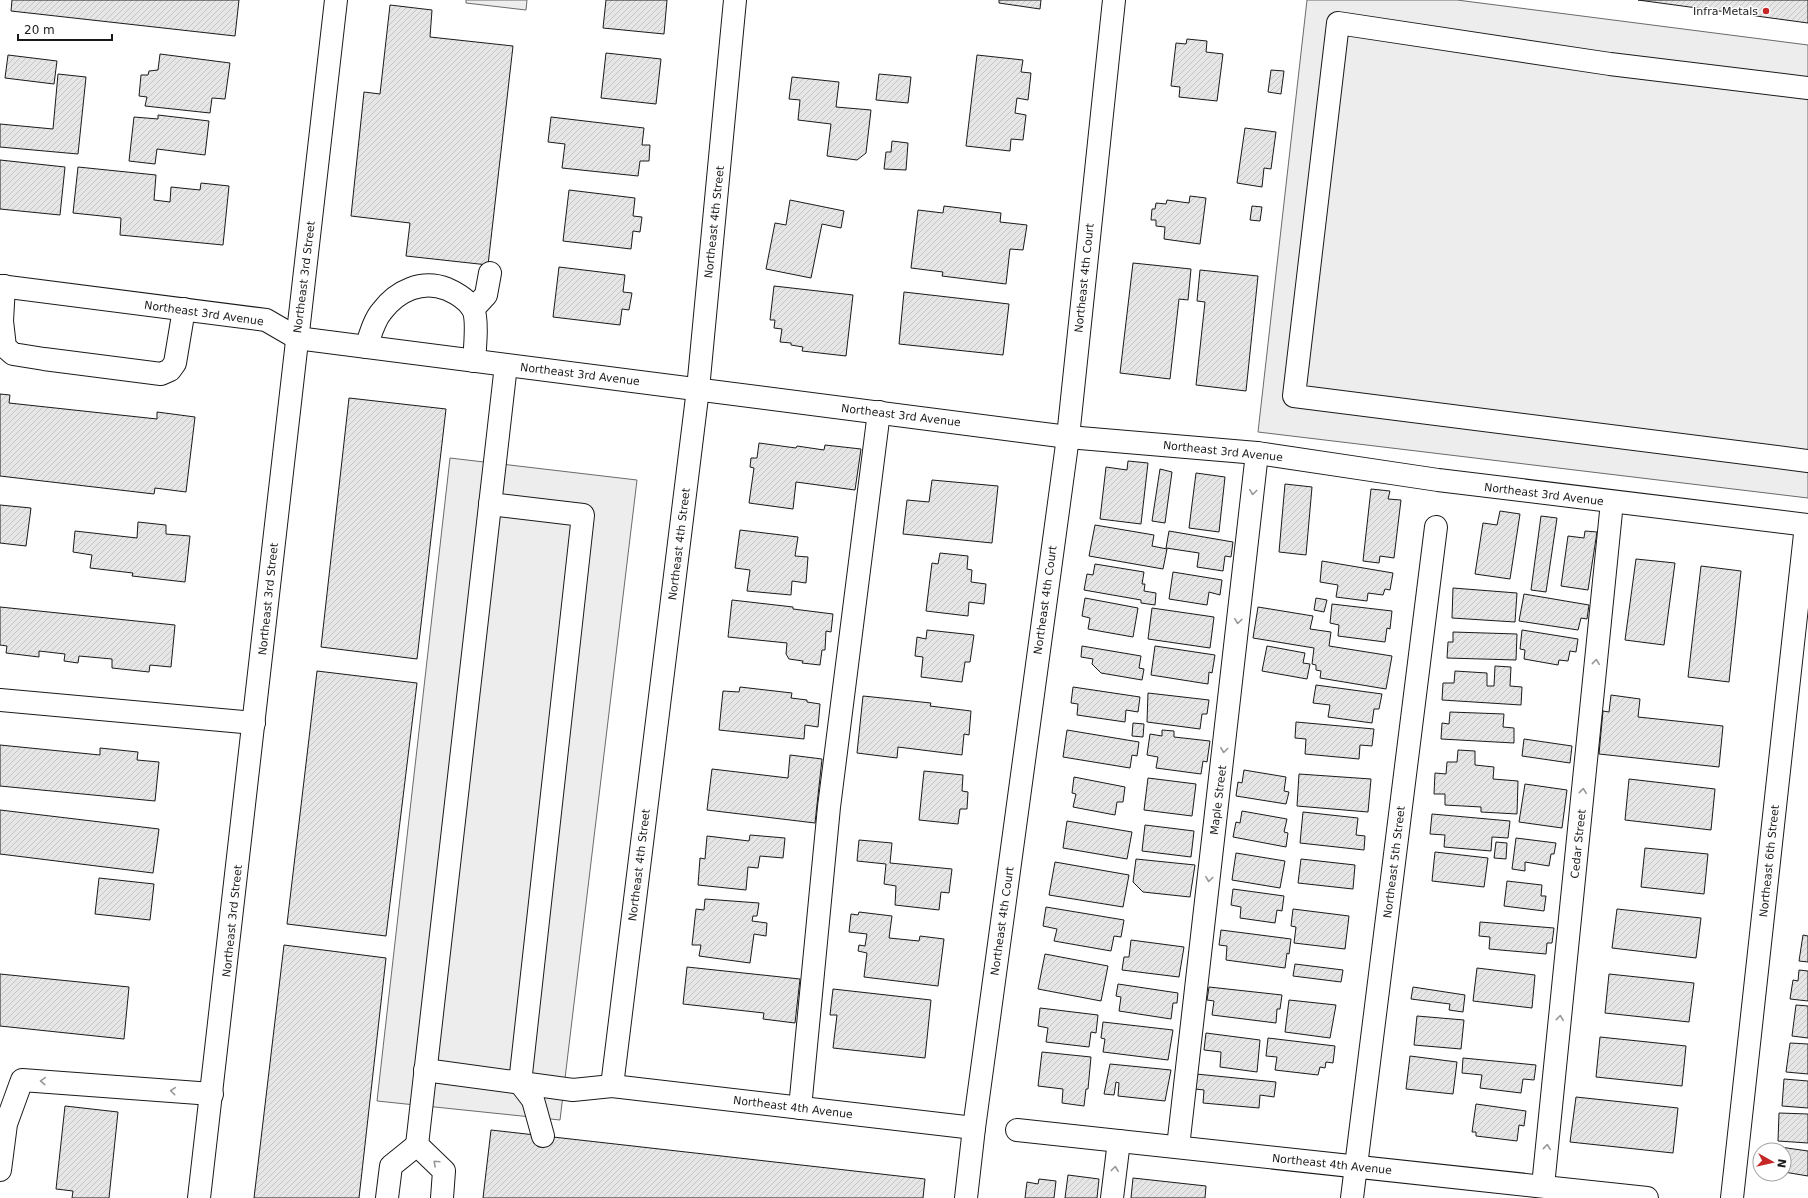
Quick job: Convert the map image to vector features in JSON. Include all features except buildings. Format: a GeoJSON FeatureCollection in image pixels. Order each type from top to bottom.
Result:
{"type":"FeatureCollection","features":[{"type":"Feature","properties":{"kind":"street","name":"Northeast 3rd Street"},"geometry":{"type":"LineString","coordinates":[[199,1198],[336,0]]}},
{"type":"Feature","properties":{"kind":"street","name":"Northeast 4th Street"},"geometry":{"type":"LineString","coordinates":[[612,1086],[698,389],[735,0]]}},
{"type":"Feature","properties":{"kind":"street","name":"Northeast 4th Court"},"geometry":{"type":"LineString","coordinates":[[966,1198],[974,1128],[1068,436],[1114,0]]}},
{"type":"Feature","properties":{"kind":"street"},"geometry":{"type":"LineString","coordinates":[[1808,88],[1610,64],[1338,24],[1294,396],[1808,461]]}},
{"type":"Feature","properties":{"kind":"street"},"geometry":{"type":"LineString","coordinates":[[473,309],[486,295],[490,273]]}},
{"type":"Feature","properties":{"kind":"street","name":"Northeast 3rd Avenue"},"geometry":{"type":"LineString","coordinates":[[2,286],[266,320],[297,338],[1068,436],[1257,453],[1438,480],[1807,525]]}},
{"type":"Feature","properties":{"kind":"street"},"geometry":{"type":"LineString","coordinates":[[2,286],[2,321],[5,347],[13,354],[161,374],[170,370],[175,363],[184,309]]}},
{"type":"Feature","properties":{"kind":"street"},"geometry":{"type":"LineString","coordinates":[[366,347],[381,312],[398,294],[420,286],[441,287],[459,294],[473,309],[475,326],[474,361]]}},
{"type":"Feature","properties":{"kind":"street"},"geometry":{"type":"LineString","coordinates":[[388,1198],[391,1166],[417,1145],[506,365]]}},
{"type":"Feature","properties":{"kind":"street"},"geometry":{"type":"LineString","coordinates":[[800,1108],[829,808],[878,412]]}},
{"type":"Feature","properties":{"kind":"street","name":"Maple Street"},"geometry":{"type":"LineString","coordinates":[[1178,1147],[1257,453]]}},
{"type":"Feature","properties":{"kind":"street","name":"Cedar Street"},"geometry":{"type":"LineString","coordinates":[[1543,1186],[1612,502]]}},
{"type":"Feature","properties":{"kind":"street"},"geometry":{"type":"LineString","coordinates":[[490,504],[583,515],[520,1083],[533,1100],[543,1136]]}},
{"type":"Feature","properties":{"kind":"street","name":"Northeast 6th Street"},"geometry":{"type":"LineString","coordinates":[[1732,1198],[1807,525]]}},
{"type":"Feature","properties":{"kind":"street","name":"Northeast 5th Street"},"geometry":{"type":"LineString","coordinates":[[1352,1198],[1436,527]]}},
{"type":"Feature","properties":{"kind":"street"},"geometry":{"type":"LineString","coordinates":[[0,700],[254,723]]}},
{"type":"Feature","properties":{"kind":"street","name":"Northeast 4th Avenue"},"geometry":{"type":"LineString","coordinates":[[425,1070],[573,1090],[612,1086],[974,1128]]}},
{"type":"Feature","properties":{"kind":"street"},"geometry":{"type":"LineString","coordinates":[[0,1170],[6,1124],[22,1080],[212,1094]]}},
{"type":"Feature","properties":{"kind":"street","name":"Northeast 4th Avenue"},"geometry":{"type":"LineString","coordinates":[[1018,1130],[1355,1167],[1494,1189],[1543,1186],[1648,1198]]}},
{"type":"Feature","properties":{"kind":"street"},"geometry":{"type":"LineString","coordinates":[[1112,1198],[1119,1141]]}},
{"type":"Feature","properties":{"kind":"street"},"geometry":{"type":"LineString","coordinates":[[417,1145],[444,1171],[442,1198]]}},
{"type":"Feature","properties":{"kind":"shaded area"},"geometry":{"type":"Polygon","coordinates":[[[466,0],[527,0],[526,10],[466,3],[466,0]]]}},
{"type":"Feature","properties":{"kind":"shaded area"},"geometry":{"type":"Polygon","coordinates":[[[1307,0],[1457,0],[1808,45],[1808,498],[1258,432],[1307,0]]]}},
{"type":"Feature","properties":{"kind":"shaded area"},"geometry":{"type":"Polygon","coordinates":[[[450,458],[637,480],[560,1120],[377,1101],[450,458]]]}},
{"type":"Feature","properties":{"kind":"place","name":"Infra Metals"},"geometry":{"type":"Point","coordinates":[1766,11]}}]}
